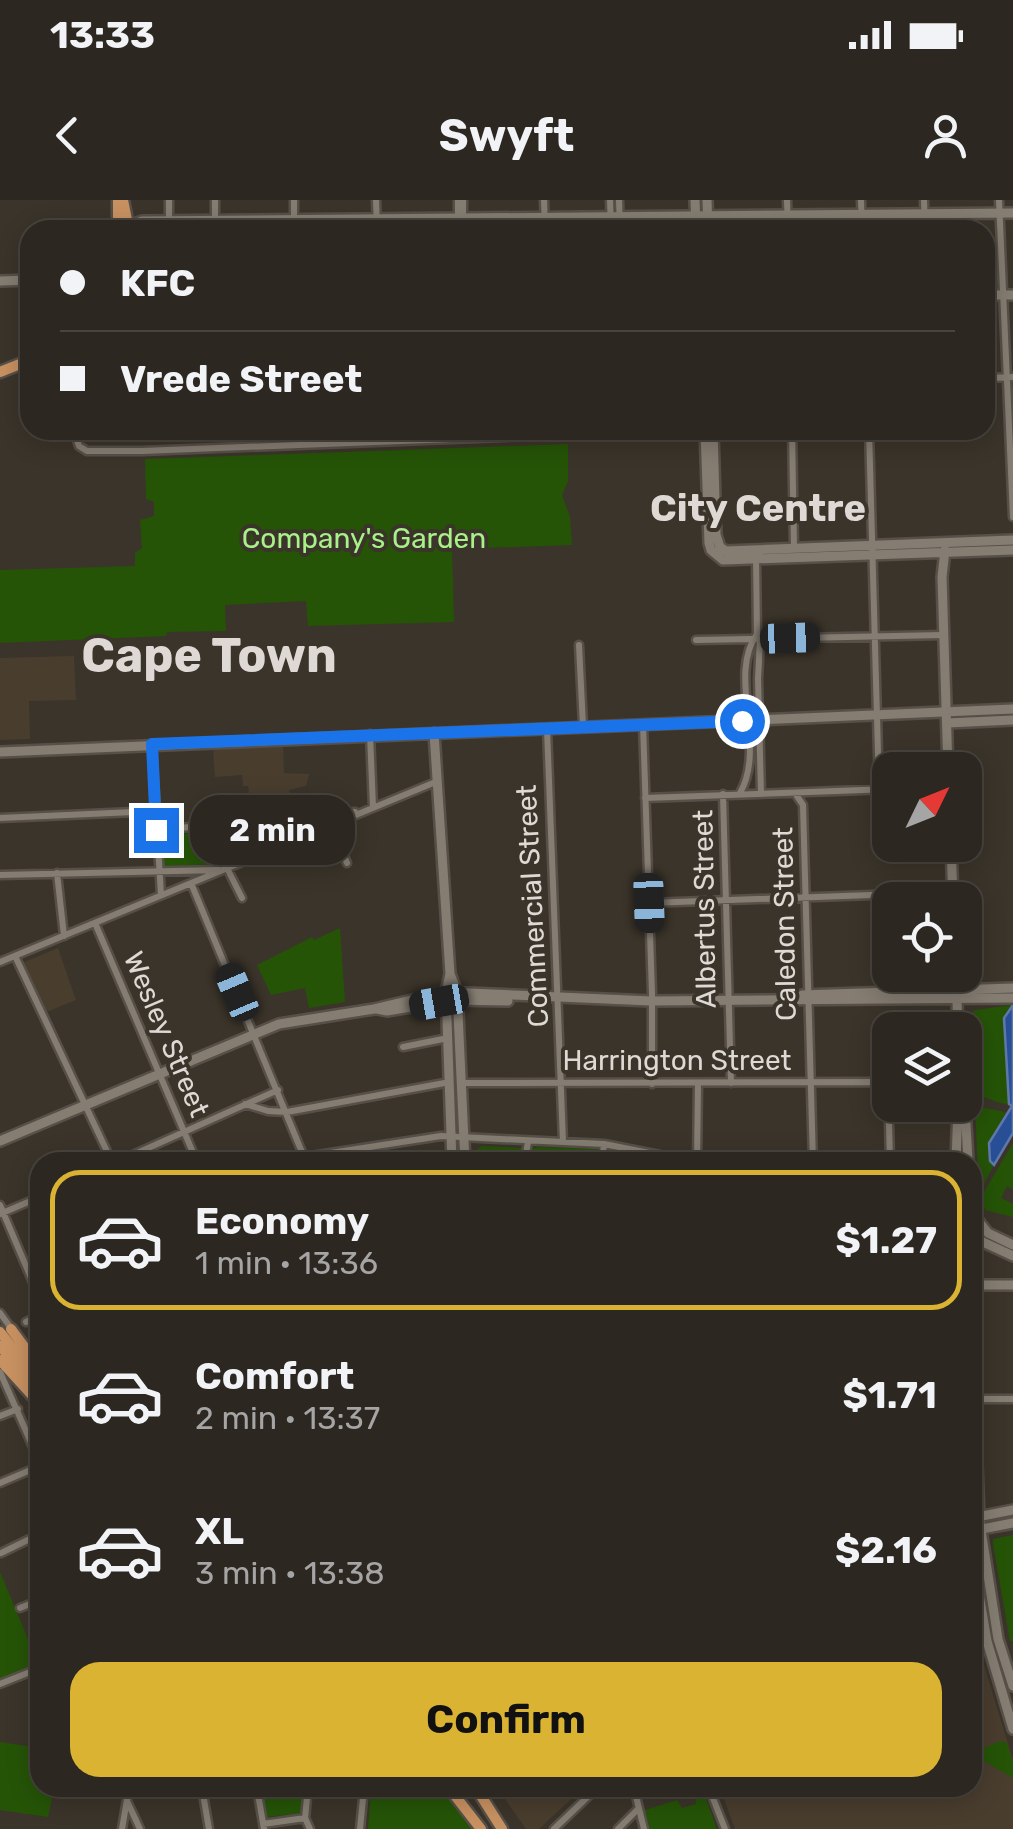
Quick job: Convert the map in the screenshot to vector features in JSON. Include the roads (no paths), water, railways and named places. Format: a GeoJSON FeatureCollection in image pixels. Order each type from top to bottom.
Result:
{"type":"FeatureCollection","features":[{"type":"Feature","properties":{"kind":"main road"},"geometry":{"type":"LineString","coordinates":[[6,1330],[30,1379]]}},
{"type":"Feature","properties":{"kind":"main road"},"geometry":{"type":"LineString","coordinates":[[6,1330],[30,1357]]}},
{"type":"Feature","properties":{"kind":"main road"},"geometry":{"type":"LineString","coordinates":[[0,1346],[30,1374]]}},
{"type":"Feature","properties":{"kind":"main road"},"geometry":{"type":"LineString","coordinates":[[0,1360],[30,1393]]}},
{"type":"Feature","properties":{"kind":"main road"},"geometry":{"type":"LineString","coordinates":[[456,1797],[481,1829]]}},
{"type":"Feature","properties":{"kind":"main road"},"geometry":{"type":"LineString","coordinates":[[482,1797],[505,1829]]}},
{"type":"Feature","properties":{"kind":"street"},"geometry":{"type":"LineString","coordinates":[[544,200],[544,218]]}},
{"type":"Feature","properties":{"kind":"street"},"geometry":{"type":"LineString","coordinates":[[610,200],[616,220]]}},
{"type":"Feature","properties":{"kind":"street"},"geometry":{"type":"LineString","coordinates":[[614,220],[619,200]]}},
{"type":"Feature","properties":{"kind":"street"},"geometry":{"type":"LineString","coordinates":[[695,200],[695,220]]}},
{"type":"Feature","properties":{"kind":"street"},"geometry":{"type":"LineString","coordinates":[[707,200],[707,220]]}},
{"type":"Feature","properties":{"kind":"street"},"geometry":{"type":"LineString","coordinates":[[787,200],[788,220]]}},
{"type":"Feature","properties":{"kind":"street"},"geometry":{"type":"LineString","coordinates":[[861,200],[862,220]]}},
{"type":"Feature","properties":{"kind":"street"},"geometry":{"type":"LineString","coordinates":[[924,200],[925,220]]}},
{"type":"Feature","properties":{"kind":"street"},"geometry":{"type":"LineString","coordinates":[[999,200],[1009,295],[1013,517]]}},
{"type":"Feature","properties":{"kind":"street"},"geometry":{"type":"LineString","coordinates":[[516,220],[1013,213]]}},
{"type":"Feature","properties":{"kind":"street"},"geometry":{"type":"LineString","coordinates":[[77,440],[79,446],[90,451],[430,440]]}},
{"type":"Feature","properties":{"kind":"street"},"geometry":{"type":"LineString","coordinates":[[704,440],[709,543],[718,551],[756,555],[872,549]]}},
{"type":"Feature","properties":{"kind":"street"},"geometry":{"type":"LineString","coordinates":[[713,440],[718,551]]}},
{"type":"Feature","properties":{"kind":"street"},"geometry":{"type":"LineString","coordinates":[[792,440],[794,548]]}},
{"type":"Feature","properties":{"kind":"street"},"geometry":{"type":"LineString","coordinates":[[870,440],[878,752]]}},
{"type":"Feature","properties":{"kind":"street"},"geometry":{"type":"LineString","coordinates":[[941,548],[1013,540]]}},
{"type":"Feature","properties":{"kind":"street"},"geometry":{"type":"LineString","coordinates":[[756,555],[794,548],[1013,550]]}},
{"type":"Feature","properties":{"kind":"street"},"geometry":{"type":"LineString","coordinates":[[941,548],[947,752]]}},
{"type":"Feature","properties":{"kind":"street"},"geometry":{"type":"LineString","coordinates":[[756,555],[757,637],[747,671],[762,793]]}},
{"type":"Feature","properties":{"kind":"street"},"geometry":{"type":"LineString","coordinates":[[696,640],[944,635]]}},
{"type":"Feature","properties":{"kind":"street"},"geometry":{"type":"LineString","coordinates":[[579,644],[583,726]]}},
{"type":"Feature","properties":{"kind":"street"},"geometry":{"type":"LineString","coordinates":[[946,717],[1013,709]]}},
{"type":"Feature","properties":{"kind":"street"},"geometry":{"type":"LineString","coordinates":[[0,752],[876,715],[1013,720]]}},
{"type":"Feature","properties":{"kind":"street"},"geometry":{"type":"LineString","coordinates":[[740,794],[750,768],[754,720]]}},
{"type":"Feature","properties":{"kind":"street"},"geometry":{"type":"LineString","coordinates":[[643,724],[652,1084]]}},
{"type":"Feature","properties":{"kind":"street","name":"Commercial Street"},"geometry":{"type":"LineString","coordinates":[[546,728],[562,999],[564,1142]]}},
{"type":"Feature","properties":{"kind":"street"},"geometry":{"type":"LineString","coordinates":[[434,733],[450,974],[463,1083],[465,1152]]}},
{"type":"Feature","properties":{"kind":"street"},"geometry":{"type":"LineString","coordinates":[[370,734],[373,807]]}},
{"type":"Feature","properties":{"kind":"street"},"geometry":{"type":"LineString","coordinates":[[152,744],[161,895]]}},
{"type":"Feature","properties":{"kind":"street"},"geometry":{"type":"LineString","coordinates":[[0,962],[439,780]]}},
{"type":"Feature","properties":{"kind":"street"},"geometry":{"type":"LineString","coordinates":[[645,798],[872,789]]}},
{"type":"Feature","properties":{"kind":"street","name":"Caledon Street"},"geometry":{"type":"LineString","coordinates":[[804,805],[818,792]]}},
{"type":"Feature","properties":{"kind":"street","name":"Caledon Street"},"geometry":{"type":"LineString","coordinates":[[795,793],[804,805],[813,1152]]}},
{"type":"Feature","properties":{"kind":"street","name":"Albertus Street"},"geometry":{"type":"LineString","coordinates":[[723,794],[731,1083]]}},
{"type":"Feature","properties":{"kind":"street"},"geometry":{"type":"LineString","coordinates":[[0,818],[156,811]]}},
{"type":"Feature","properties":{"kind":"street"},"geometry":{"type":"LineString","coordinates":[[156,830],[363,811]]}},
{"type":"Feature","properties":{"kind":"street"},"geometry":{"type":"LineString","coordinates":[[330,825],[347,862]]}},
{"type":"Feature","properties":{"kind":"street"},"geometry":{"type":"LineString","coordinates":[[0,876],[225,869]]}},
{"type":"Feature","properties":{"kind":"street"},"geometry":{"type":"LineString","coordinates":[[225,869],[242,898]]}},
{"type":"Feature","properties":{"kind":"street"},"geometry":{"type":"LineString","coordinates":[[58,873],[64,936]]}},
{"type":"Feature","properties":{"kind":"street"},"geometry":{"type":"LineString","coordinates":[[192,883],[301,1152]]}},
{"type":"Feature","properties":{"kind":"street"},"geometry":{"type":"LineString","coordinates":[[649,903],[872,897]]}},
{"type":"Feature","properties":{"kind":"street","name":"Wesley Street"},"geometry":{"type":"LineString","coordinates":[[95,923],[194,1152]]}},
{"type":"Feature","properties":{"kind":"street"},"geometry":{"type":"LineString","coordinates":[[15,956],[109,1152]]}},
{"type":"Feature","properties":{"kind":"street"},"geometry":{"type":"LineString","coordinates":[[957,996],[1013,988]]}},
{"type":"Feature","properties":{"kind":"street"},"geometry":{"type":"LineString","coordinates":[[957,992],[957,1012]]}},
{"type":"Feature","properties":{"kind":"street"},"geometry":{"type":"LineString","coordinates":[[452,996],[448,1038],[452,1152]]}},
{"type":"Feature","properties":{"kind":"street"},"geometry":{"type":"LineString","coordinates":[[0,1140],[254,1034],[301,1019],[374,1009],[387,1011],[452,996],[652,1001],[1013,998]]}},
{"type":"Feature","properties":{"kind":"street"},"geometry":{"type":"LineString","coordinates":[[403,1047],[448,1038]]}},
{"type":"Feature","properties":{"kind":"street"},"geometry":{"type":"LineString","coordinates":[[244,1104],[287,1112],[451,1082]]}},
{"type":"Feature","properties":{"kind":"street","name":"Harrington Street"},"geometry":{"type":"LineString","coordinates":[[463,1083],[872,1082]]}},
{"type":"Feature","properties":{"kind":"street"},"geometry":{"type":"LineString","coordinates":[[696,1152],[698,1084]]}},
{"type":"Feature","properties":{"kind":"street"},"geometry":{"type":"LineString","coordinates":[[138,1152],[278,1090]]}},
{"type":"Feature","properties":{"kind":"street"},"geometry":{"type":"LineString","coordinates":[[890,1122],[890,1152]]}},
{"type":"Feature","properties":{"kind":"street"},"geometry":{"type":"LineString","coordinates":[[962,1122],[963,1152]]}},
{"type":"Feature","properties":{"kind":"street"},"geometry":{"type":"LineString","coordinates":[[963,1122],[965,1152]]}},
{"type":"Feature","properties":{"kind":"street"},"geometry":{"type":"LineString","coordinates":[[344,1152],[436,1136],[604,1144],[645,1152]]}},
{"type":"Feature","properties":{"kind":"street"},"geometry":{"type":"LineString","coordinates":[[527,1152],[528,1141]]}},
{"type":"Feature","properties":{"kind":"street"},"geometry":{"type":"LineString","coordinates":[[603,1152],[604,1144]]}},
{"type":"Feature","properties":{"kind":"street"},"geometry":{"type":"LineString","coordinates":[[30,1200],[1,1211],[30,1276]]}},
{"type":"Feature","properties":{"kind":"street"},"geometry":{"type":"LineString","coordinates":[[982,1224],[1013,1245]]}},
{"type":"Feature","properties":{"kind":"street"},"geometry":{"type":"LineString","coordinates":[[982,1241],[1013,1256]]}},
{"type":"Feature","properties":{"kind":"street"},"geometry":{"type":"LineString","coordinates":[[982,1286],[1013,1285]]}},
{"type":"Feature","properties":{"kind":"street"},"geometry":{"type":"LineString","coordinates":[[0,1312],[6,1330]]}},
{"type":"Feature","properties":{"kind":"street"},"geometry":{"type":"LineString","coordinates":[[26,1322],[30,1320]]}},
{"type":"Feature","properties":{"kind":"street"},"geometry":{"type":"LineString","coordinates":[[0,1372],[30,1439]]}},
{"type":"Feature","properties":{"kind":"street"},"geometry":{"type":"LineString","coordinates":[[982,1399],[1013,1399]]}},
{"type":"Feature","properties":{"kind":"street"},"geometry":{"type":"LineString","coordinates":[[0,1416],[18,1408]]}},
{"type":"Feature","properties":{"kind":"street"},"geometry":{"type":"LineString","coordinates":[[0,1483],[30,1469]]}},
{"type":"Feature","properties":{"kind":"street"},"geometry":{"type":"LineString","coordinates":[[982,1516],[1013,1510]]}},
{"type":"Feature","properties":{"kind":"street"},"geometry":{"type":"LineString","coordinates":[[982,1529],[1013,1523]]}},
{"type":"Feature","properties":{"kind":"street"},"geometry":{"type":"LineString","coordinates":[[0,1553],[30,1539]]}},
{"type":"Feature","properties":{"kind":"street"},"geometry":{"type":"LineString","coordinates":[[982,1556],[998,1639],[1013,1686]]}},
{"type":"Feature","properties":{"kind":"street"},"geometry":{"type":"LineString","coordinates":[[20,1608],[30,1604]]}},
{"type":"Feature","properties":{"kind":"street"},"geometry":{"type":"LineString","coordinates":[[982,1613],[1013,1730]]}},
{"type":"Feature","properties":{"kind":"street"},"geometry":{"type":"LineString","coordinates":[[0,1684],[30,1672]]}},
{"type":"Feature","properties":{"kind":"street"},"geometry":{"type":"LineString","coordinates":[[122,1829],[128,1797]]}},
{"type":"Feature","properties":{"kind":"street"},"geometry":{"type":"LineString","coordinates":[[204,1797],[209,1829]]}},
{"type":"Feature","properties":{"kind":"street"},"geometry":{"type":"LineString","coordinates":[[258,1797],[263,1827],[305,1818]]}},
{"type":"Feature","properties":{"kind":"street"},"geometry":{"type":"LineString","coordinates":[[307,1797],[305,1818],[310,1829]]}},
{"type":"Feature","properties":{"kind":"street"},"geometry":{"type":"LineString","coordinates":[[360,1829],[363,1797]]}},
{"type":"Feature","properties":{"kind":"street"},"geometry":{"type":"LineString","coordinates":[[554,1829],[588,1797]]}},
{"type":"Feature","properties":{"kind":"street"},"geometry":{"type":"LineString","coordinates":[[636,1797],[644,1829]]}},
{"type":"Feature","properties":{"kind":"street"},"geometry":{"type":"LineString","coordinates":[[712,1797],[724,1829]]}},
{"type":"Feature","properties":{"kind":"street"},"geometry":{"type":"LineString","coordinates":[[127,1800],[140,1829]]}},
{"type":"Feature","properties":{"kind":"street"},"geometry":{"type":"LineString","coordinates":[[618,1829],[639,1808]]}},
{"type":"Feature","properties":{"kind":"water"},"geometry":{"type":"Polygon","coordinates":[[[1013,1005],[1013,1133],[994,1165],[990,1161],[989,1143],[1012,1106],[1004,1018],[1013,1005]]]}},
{"type":"Feature","properties":{"kind":"district","name":"City Centre"},"geometry":{"type":"Point","coordinates":[758,508]}},
{"type":"Feature","properties":{"kind":"district","name":"Cape Town"},"geometry":{"type":"Point","coordinates":[209,655]}},
{"type":"Feature","properties":{"kind":"park label","name":"Company's Garden"},"geometry":{"type":"Point","coordinates":[364,538]}}]}
